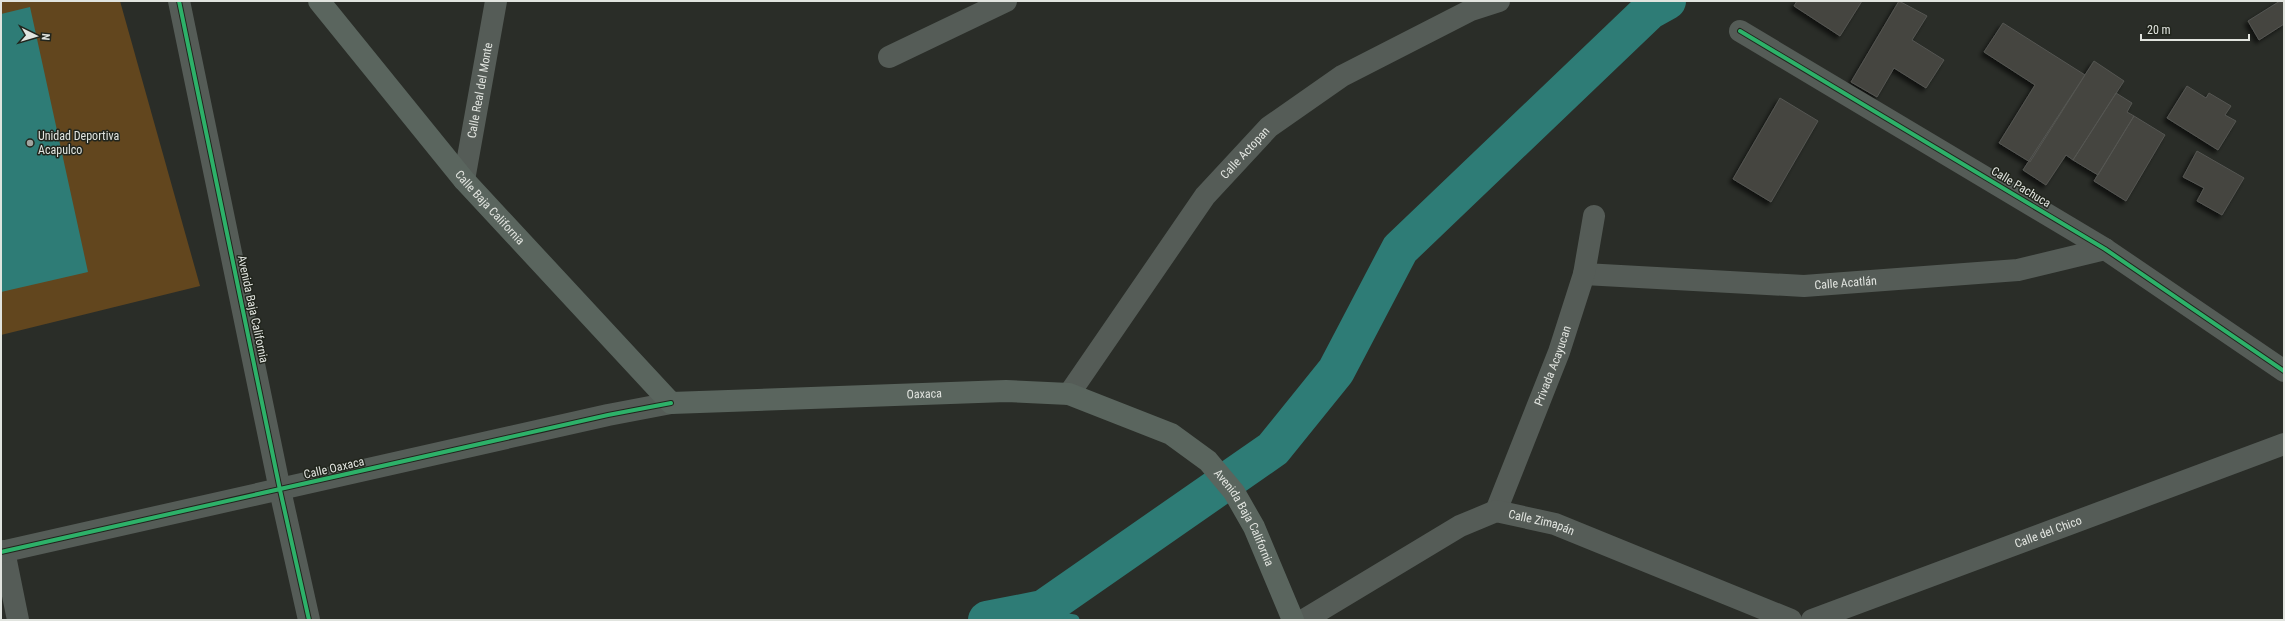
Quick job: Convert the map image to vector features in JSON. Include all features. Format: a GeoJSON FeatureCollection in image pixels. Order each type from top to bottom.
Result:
{"type":"FeatureCollection","features":[{"type":"Feature","properties":{"kind":"main road","name":"Calle Baja California"},"geometry":{"type":"LineString","coordinates":[[319,1],[464,180],[671,403]]}},
{"type":"Feature","properties":{"kind":"main road","name":"Oaxaca"},"geometry":{"type":"LineString","coordinates":[[671,403],[1006,391],[1069,394],[1171,434]]}},
{"type":"Feature","properties":{"kind":"main road","name":"Avenida Baja California"},"geometry":{"type":"LineString","coordinates":[[1171,434],[1208,461],[1234,492],[1254,527],[1293,620]]}},
{"type":"Feature","properties":{"kind":"street","name":"Avenida Baja California"},"geometry":{"type":"LineString","coordinates":[[179,1],[280,490],[309,620]]}},
{"type":"Feature","properties":{"kind":"street","name":"Calle Real del Monte"},"geometry":{"type":"LineString","coordinates":[[464,180],[496,1]]}},
{"type":"Feature","properties":{"kind":"street"},"geometry":{"type":"LineString","coordinates":[[889,57],[1006,1]]}},
{"type":"Feature","properties":{"kind":"street","name":"Calle Actopan"},"geometry":{"type":"LineString","coordinates":[[1069,394],[1205,196],[1269,127],[1342,76],[1471,10],[1499,1]]}},
{"type":"Feature","properties":{"kind":"street","name":"Calle Pachuca"},"geometry":{"type":"LineString","coordinates":[[1740,31],[2105,249],[2284,371]]}},
{"type":"Feature","properties":{"kind":"street","name":"Privada Acayucan"},"geometry":{"type":"LineString","coordinates":[[1496,511],[1559,352],[1584,274],[1594,216]]}},
{"type":"Feature","properties":{"kind":"street","name":"Calle Acatlán"},"geometry":{"type":"LineString","coordinates":[[1584,274],[1804,286],[2018,270],[2105,249]]}},
{"type":"Feature","properties":{"kind":"street","name":"Calle Oaxaca"},"geometry":{"type":"LineString","coordinates":[[2,552],[608,415],[671,403]]}},
{"type":"Feature","properties":{"kind":"street","name":"Calle del Chico"},"geometry":{"type":"LineString","coordinates":[[1812,620],[2284,444]]}},
{"type":"Feature","properties":{"kind":"street","name":"Calle Zimapán"},"geometry":{"type":"LineString","coordinates":[[1304,620],[1460,526],[1496,511],[1555,524],[1791,620]]}},
{"type":"Feature","properties":{"kind":"street"},"geometry":{"type":"LineString","coordinates":[[2,552],[18,620]]}},
{"type":"Feature","properties":{"kind":"shaded area"},"geometry":{"type":"Polygon","coordinates":[[[1,1],[120,1],[200,286],[1,335],[1,1]]]}},
{"type":"Feature","properties":{"kind":"water","name":"Unidad Deportiva Acapulco"},"geometry":{"type":"Polygon","coordinates":[[[30,7],[88,272],[1,292],[1,14],[30,7]]]}},
{"type":"Feature","properties":{"kind":"building"},"geometry":{"type":"Polygon","coordinates":[[[1797,1],[1862,1],[1840,36],[1794,6],[1797,1]]]}},
{"type":"Feature","properties":{"kind":"building"},"geometry":{"type":"Polygon","coordinates":[[[1899,1],[1927,16],[1912,40],[1944,60],[1926,88],[1894,68],[1877,97],[1851,82],[1899,1]]]}},
{"type":"Feature","properties":{"kind":"building"},"geometry":{"type":"Polygon","coordinates":[[[2280,1],[2284,1],[2284,24],[2259,40],[2248,21],[2280,1]]]}},
{"type":"Feature","properties":{"kind":"building"},"geometry":{"type":"Polygon","coordinates":[[[2003,23],[2085,75],[2030,162],[1999,143],[2035,85],[1984,52],[2003,23]]]}},
{"type":"Feature","properties":{"kind":"building"},"geometry":{"type":"Polygon","coordinates":[[[2094,61],[2124,81],[2073,160],[2066,155],[2046,185],[2023,170],[2094,61]]]}},
{"type":"Feature","properties":{"kind":"building"},"geometry":{"type":"Polygon","coordinates":[[[2187,86],[2206,98],[2209,93],[2231,106],[2225,115],[2236,121],[2218,150],[2167,118],[2187,86]]]}},
{"type":"Feature","properties":{"kind":"building"},"geometry":{"type":"Polygon","coordinates":[[[2116,93],[2132,103],[2127,112],[2134,116],[2098,175],[2073,160],[2116,93]]]}},
{"type":"Feature","properties":{"kind":"building"},"geometry":{"type":"Polygon","coordinates":[[[1780,98],[1818,121],[1771,202],[1733,179],[1780,98]]]}},
{"type":"Feature","properties":{"kind":"building"},"geometry":{"type":"Polygon","coordinates":[[[2134,116],[2165,135],[2126,201],[2094,181],[2134,116]]]}},
{"type":"Feature","properties":{"kind":"building"},"geometry":{"type":"Polygon","coordinates":[[[2197,151],[2244,178],[2222,215],[2197,201],[2204,188],[2183,177],[2197,151]]]}},
{"type":"Feature","properties":{"kind":"waterway"},"geometry":{"type":"LineString","coordinates":[[987,620],[1043,609],[1273,449],[1336,371],[1400,249],[1649,11],[1667,1]]}},
{"type":"Feature","properties":{"kind":"waterway"},"geometry":{"type":"LineString","coordinates":[[1026,612],[1074,620]]}},
{"type":"Feature","properties":{"kind":"cycle path"},"geometry":{"type":"LineString","coordinates":[[179,1],[280,490],[309,620]]}},
{"type":"Feature","properties":{"kind":"cycle path"},"geometry":{"type":"LineString","coordinates":[[1740,31],[2105,249],[2284,371]]}},
{"type":"Feature","properties":{"kind":"cycle path"},"geometry":{"type":"LineString","coordinates":[[1,552],[608,415],[671,403]]}},
{"type":"Feature","properties":{"kind":"place","name":"Unidad Deportiva Acapulco"},"geometry":{"type":"Point","coordinates":[30,143]}}]}
